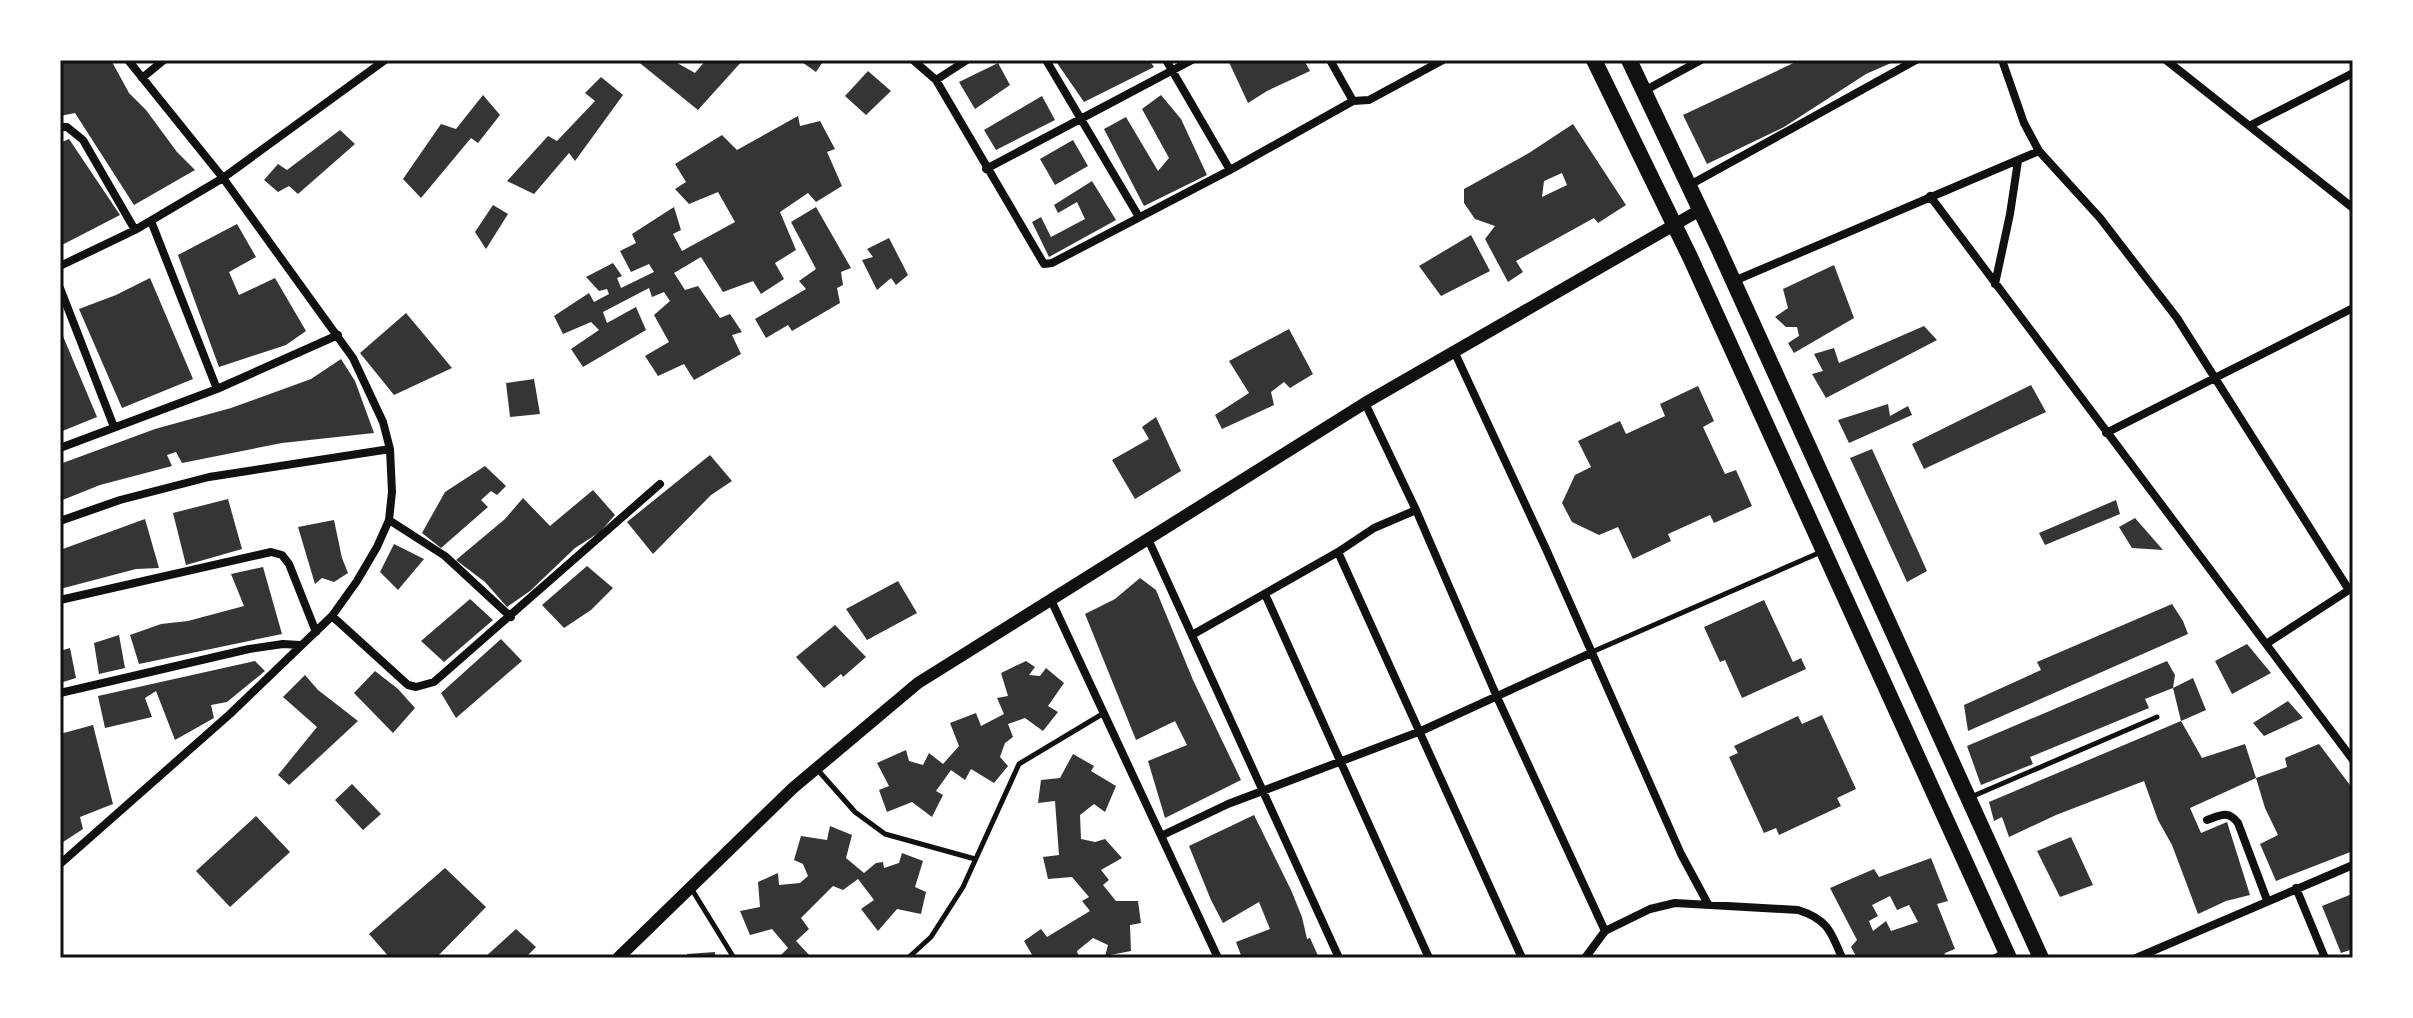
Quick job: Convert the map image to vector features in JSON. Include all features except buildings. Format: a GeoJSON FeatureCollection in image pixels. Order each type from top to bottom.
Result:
{"type":"FeatureCollection","features":[{"type":"Feature","properties":{"kind":"main road"},"geometry":{"type":"LineString","coordinates":[[1594,60],[1825,550],[2004,956]]}},
{"type":"Feature","properties":{"kind":"main road"},"geometry":{"type":"LineString","coordinates":[[1629,60],[1734,282],[2041,958]]}},
{"type":"Feature","properties":{"kind":"street"},"geometry":{"type":"LineString","coordinates":[[60,864],[230,714],[332,616],[357,581],[389,520],[392,492],[390,449],[383,422],[369,388],[338,335],[223,178],[128,60]]}},
{"type":"Feature","properties":{"kind":"street"},"geometry":{"type":"LineString","coordinates":[[142,78],[164,60]]}},
{"type":"Feature","properties":{"kind":"street"},"geometry":{"type":"LineString","coordinates":[[913,60],[936,80],[1044,264],[1052,263],[1230,170],[1353,101],[1369,100],[1443,60]]}},
{"type":"Feature","properties":{"kind":"street"},"geometry":{"type":"LineString","coordinates":[[936,80],[967,60]]}},
{"type":"Feature","properties":{"kind":"street"},"geometry":{"type":"LineString","coordinates":[[1046,60],[1139,217]]}},
{"type":"Feature","properties":{"kind":"street"},"geometry":{"type":"LineString","coordinates":[[1166,60],[1230,170]]}},
{"type":"Feature","properties":{"kind":"street"},"geometry":{"type":"LineString","coordinates":[[986,169],[1192,60]]}},
{"type":"Feature","properties":{"kind":"street"},"geometry":{"type":"LineString","coordinates":[[1330,60],[1353,101]]}},
{"type":"Feature","properties":{"kind":"street"},"geometry":{"type":"LineString","coordinates":[[1644,91],[1701,60]]}},
{"type":"Feature","properties":{"kind":"street"},"geometry":{"type":"LineString","coordinates":[[1687,187],[1916,60]]}},
{"type":"Feature","properties":{"kind":"street"},"geometry":{"type":"LineString","coordinates":[[2002,60],[2024,123],[2039,151],[2100,218],[2177,318],[2351,588],[2266,644]]}},
{"type":"Feature","properties":{"kind":"street"},"geometry":{"type":"LineString","coordinates":[[2166,60],[2353,208]]}},
{"type":"Feature","properties":{"kind":"street"},"geometry":{"type":"LineString","coordinates":[[60,266],[135,230],[223,178],[379,62]]}},
{"type":"Feature","properties":{"kind":"street"},"geometry":{"type":"LineString","coordinates":[[2251,125],[2353,73]]}},
{"type":"Feature","properties":{"kind":"street"},"geometry":{"type":"LineString","coordinates":[[60,127],[67,127],[83,140],[135,230]]}},
{"type":"Feature","properties":{"kind":"street"},"geometry":{"type":"LineString","coordinates":[[1734,282],[2039,151]]}},
{"type":"Feature","properties":{"kind":"street"},"geometry":{"type":"LineString","coordinates":[[1995,284],[2018,161]]}},
{"type":"Feature","properties":{"kind":"street"},"geometry":{"type":"LineString","coordinates":[[1930,196],[2353,760]]}},
{"type":"Feature","properties":{"kind":"street"},"geometry":{"type":"LineString","coordinates":[[618,958],[815,767],[918,683],[1365,403],[1700,210]]}},
{"type":"Feature","properties":{"kind":"street"},"geometry":{"type":"LineString","coordinates":[[151,221],[217,389]]}},
{"type":"Feature","properties":{"kind":"street"},"geometry":{"type":"LineString","coordinates":[[60,288],[114,427]]}},
{"type":"Feature","properties":{"kind":"street"},"geometry":{"type":"LineString","coordinates":[[2106,433],[2353,308]]}},
{"type":"Feature","properties":{"kind":"street"},"geometry":{"type":"LineString","coordinates":[[60,448],[217,389],[338,335]]}},
{"type":"Feature","properties":{"kind":"street"},"geometry":{"type":"LineString","coordinates":[[1454,351],[1681,854],[1708,904]]}},
{"type":"Feature","properties":{"kind":"street"},"geometry":{"type":"LineString","coordinates":[[1365,403],[1605,931]]}},
{"type":"Feature","properties":{"kind":"street"},"geometry":{"type":"LineString","coordinates":[[60,521],[120,500],[209,477],[390,449]]}},
{"type":"Feature","properties":{"kind":"street"},"geometry":{"type":"LineString","coordinates":[[332,616],[408,685],[416,687],[434,682],[660,484]]}},
{"type":"Feature","properties":{"kind":"street"},"geometry":{"type":"LineString","coordinates":[[1192,635],[1338,552],[1374,528],[1416,510]]}},
{"type":"Feature","properties":{"kind":"street"},"geometry":{"type":"LineString","coordinates":[[389,520],[445,556],[511,617]]}},
{"type":"Feature","properties":{"kind":"street"},"geometry":{"type":"LineString","coordinates":[[1148,539],[1339,958]]}},
{"type":"Feature","properties":{"kind":"street"},"geometry":{"type":"LineString","coordinates":[[60,600],[271,552],[282,555],[289,564],[316,632]]}},
{"type":"Feature","properties":{"kind":"street"},"geometry":{"type":"LineString","coordinates":[[1338,552],[1522,958]]}},
{"type":"Feature","properties":{"kind":"street"},"geometry":{"type":"LineString","coordinates":[[1265,594],[1429,958]]}},
{"type":"Feature","properties":{"kind":"street"},"geometry":{"type":"LineString","coordinates":[[1051,600],[1218,958]]}},
{"type":"Feature","properties":{"kind":"street"},"geometry":{"type":"LineString","coordinates":[[60,693],[249,649],[300,645]]}},
{"type":"Feature","properties":{"kind":"street"},"geometry":{"type":"LineString","coordinates":[[1163,835],[1228,804],[1421,731],[1591,653]]}},
{"type":"Feature","properties":{"kind":"street"},"geometry":{"type":"LineString","coordinates":[[2207,820],[2225,813],[2238,823],[2267,900]]}},
{"type":"Feature","properties":{"kind":"street"},"geometry":{"type":"LineString","coordinates":[[2136,958],[2353,865]]}},
{"type":"Feature","properties":{"kind":"street"},"geometry":{"type":"LineString","coordinates":[[2296,888],[2325,958]]}},
{"type":"Feature","properties":{"kind":"street"},"geometry":{"type":"LineString","coordinates":[[1585,958],[1605,931],[1650,909],[1675,903],[1798,910],[1817,916],[1831,932],[1842,958]]}},
{"type":"Feature","properties":{"kind":"lane"},"geometry":{"type":"LineString","coordinates":[[1591,653],[1825,550]]}},
{"type":"Feature","properties":{"kind":"lane"},"geometry":{"type":"LineString","coordinates":[[908,958],[931,937],[963,887],[1019,764],[1105,713]]}},
{"type":"Feature","properties":{"kind":"lane"},"geometry":{"type":"LineString","coordinates":[[1969,798],[2157,717]]}},
{"type":"Feature","properties":{"kind":"lane"},"geometry":{"type":"LineString","coordinates":[[815,767],[855,812],[885,834],[975,859]]}},
{"type":"Feature","properties":{"kind":"lane"},"geometry":{"type":"LineString","coordinates":[[691,888],[734,958]]}}]}
